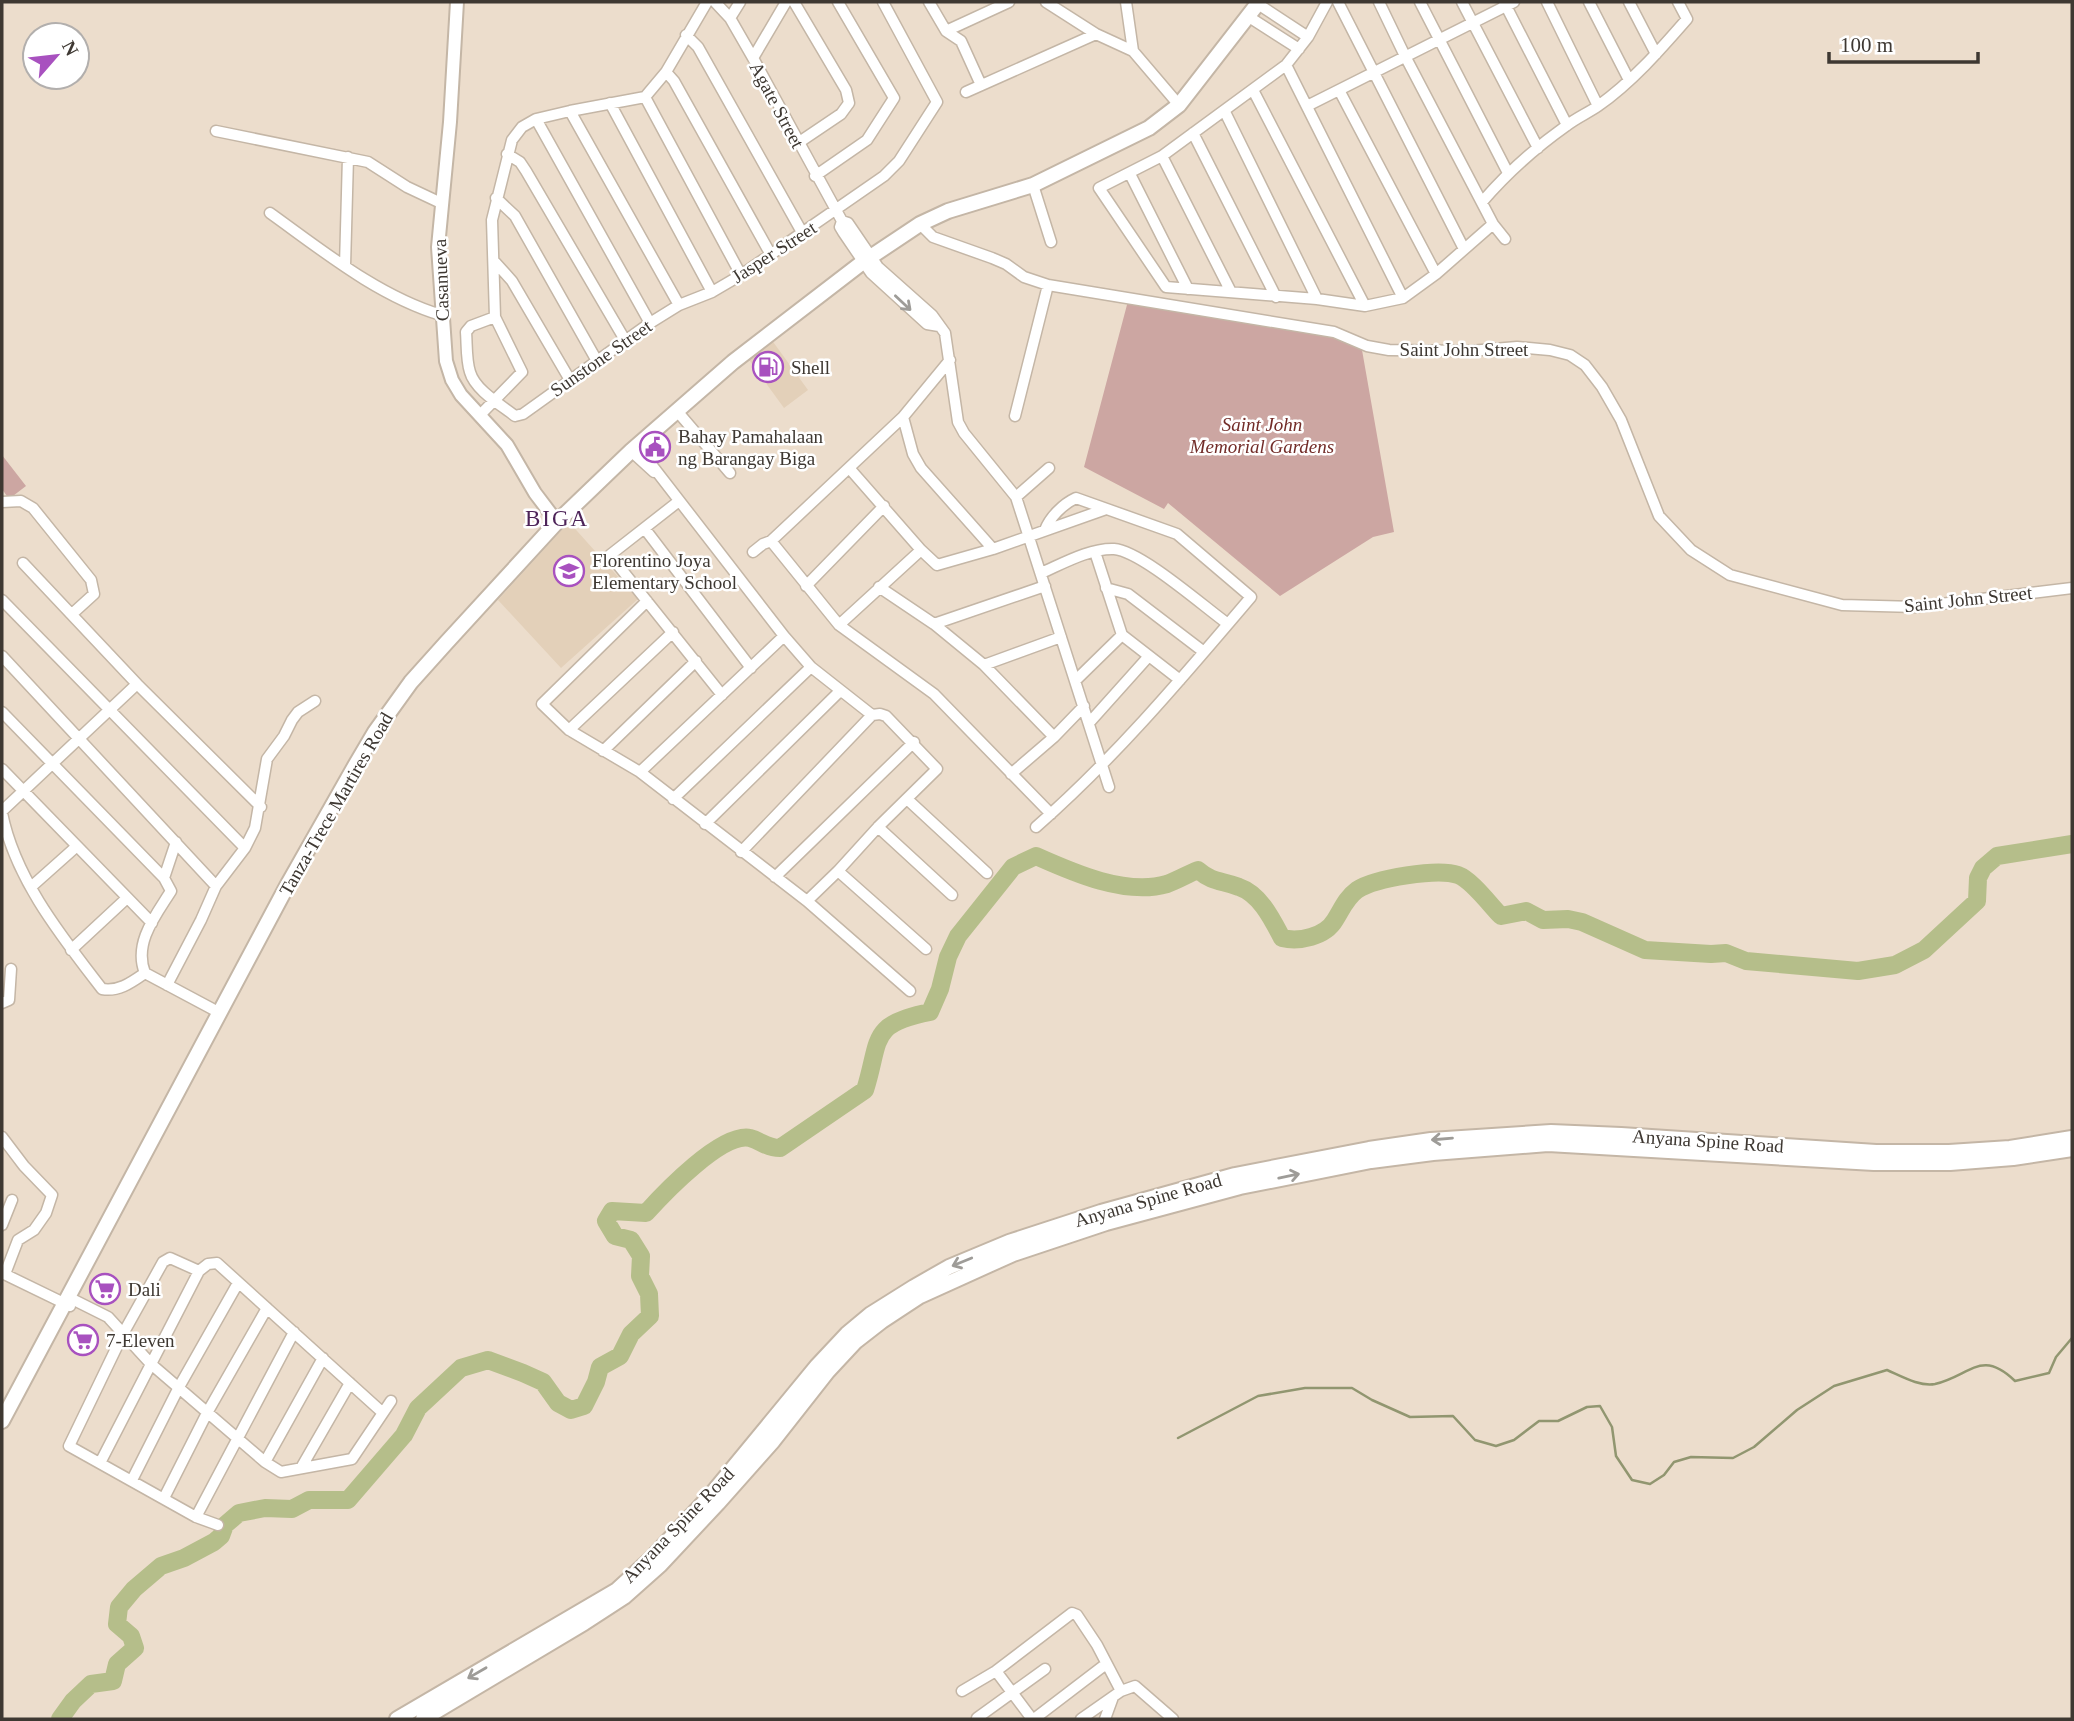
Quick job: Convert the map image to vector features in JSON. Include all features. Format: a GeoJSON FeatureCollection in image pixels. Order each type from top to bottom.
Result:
{"type":"FeatureCollection","features":[{"type":"Feature","properties":{"kind":"main road","name":"Tanza-Trece Martires Road"},"geometry":{"type":"LineString","coordinates":[[2,1421],[287,886],[375,732],[411,682],[557,522],[634,448],[733,362],[867,259],[920,224],[948,211],[1033,185],[1149,128],[1179,105],[1259,3]]}},
{"type":"Feature","properties":{"kind":"main road","name":"Anyana Spine Road"},"geometry":{"type":"LineString","coordinates":[[397,1719],[617,1590],[651,1559],[710,1496],[817,1366],[847,1334],[871,1314],[949,1267],[1009,1242],[1101,1212],[1235,1175],[1431,1140],[1550,1132],[1876,1152],[1949,1152],[2010,1148],[2072,1138]]}},
{"type":"Feature","properties":{"kind":"main road","name":"Anyana Spine Road"},"geometry":{"type":"LineString","coordinates":[[423,1719],[624,1597],[660,1565],[718,1503],[773,1441],[828,1371],[855,1342],[881,1321],[920,1296],[1013,1254],[1118,1219],[1240,1186],[1371,1161],[1433,1153],[1548,1143],[1874,1163],[1950,1163],[2012,1158],[2072,1149]]}},
{"type":"Feature","properties":{"kind":"street","name":"Casanueva"},"geometry":{"type":"LineString","coordinates":[[457,2],[450,122],[438,247],[446,361],[452,380],[461,395],[507,445],[557,522]]}},
{"type":"Feature","properties":{"kind":"street"},"geometry":{"type":"LineString","coordinates":[[481,414],[522,372],[495,317],[492,220],[512,141],[522,127],[536,120],[645,97],[666,72],[707,2]]}},
{"type":"Feature","properties":{"kind":"street","name":"Agate Street"},"geometry":{"type":"LineString","coordinates":[[715,2],[730,18],[753,58],[815,176],[842,221],[840,227],[903,304],[927,324],[939,326],[945,333],[950,360]]}},
{"type":"Feature","properties":{"kind":"street"},"geometry":{"type":"LineString","coordinates":[[730,18],[740,2]]}},
{"type":"Feature","properties":{"kind":"street"},"geometry":{"type":"LineString","coordinates":[[753,58],[786,2]]}},
{"type":"Feature","properties":{"kind":"street"},"geometry":{"type":"LineString","coordinates":[[794,2],[846,90],[849,103],[841,114],[798,143]]}},
{"type":"Feature","properties":{"kind":"street"},"geometry":{"type":"LineString","coordinates":[[815,176],[867,140],[894,98],[838,2]]}},
{"type":"Feature","properties":{"kind":"street","name":"Jasper Street"},"geometry":{"type":"LineString","coordinates":[[712,292],[803,234],[884,176],[899,161],[937,102],[883,2]]}},
{"type":"Feature","properties":{"kind":"street"},"geometry":{"type":"LineString","coordinates":[[931,2],[946,31],[961,41],[981,85]]}},
{"type":"Feature","properties":{"kind":"street"},"geometry":{"type":"LineString","coordinates":[[946,31],[1009,2]]}},
{"type":"Feature","properties":{"kind":"street"},"geometry":{"type":"LineString","coordinates":[[1046,2],[1096,34],[1133,51],[1179,105]]}},
{"type":"Feature","properties":{"kind":"street"},"geometry":{"type":"LineString","coordinates":[[1126,2],[1133,51]]}},
{"type":"Feature","properties":{"kind":"street"},"geometry":{"type":"LineString","coordinates":[[1327,2],[1308,37],[1286,65],[1162,156],[1099,188],[1166,287],[1317,299],[1365,306],[1403,298],[1436,274],[1493,224]]}},
{"type":"Feature","properties":{"kind":"street"},"geometry":{"type":"LineString","coordinates":[[1338,2],[1464,250]]}},
{"type":"Feature","properties":{"kind":"street"},"geometry":{"type":"LineString","coordinates":[[1379,2],[1493,224],[1505,239]]}},
{"type":"Feature","properties":{"kind":"street"},"geometry":{"type":"LineString","coordinates":[[1420,2],[1508,173]]}},
{"type":"Feature","properties":{"kind":"street"},"geometry":{"type":"LineString","coordinates":[[1462,2],[1538,148]]}},
{"type":"Feature","properties":{"kind":"street"},"geometry":{"type":"LineString","coordinates":[[1548,2],[1598,106]]}},
{"type":"Feature","properties":{"kind":"street"},"geometry":{"type":"LineString","coordinates":[[1589,2],[1629,80]]}},
{"type":"Feature","properties":{"kind":"street"},"geometry":{"type":"LineString","coordinates":[[1629,2],[1656,54]]}},
{"type":"Feature","properties":{"kind":"street"},"geometry":{"type":"LineString","coordinates":[[1482,202],[1508,173],[1567,125],[1598,106],[1656,54],[1687,19],[1678,2]]}},
{"type":"Feature","properties":{"kind":"street"},"geometry":{"type":"LineString","coordinates":[[1259,3],[1308,37]]}},
{"type":"Feature","properties":{"kind":"street"},"geometry":{"type":"LineString","coordinates":[[1307,106],[1508,3],[1567,125]]}},
{"type":"Feature","properties":{"kind":"street"},"geometry":{"type":"LineString","coordinates":[[1249,17],[1299,49]]}},
{"type":"Feature","properties":{"kind":"street"},"geometry":{"type":"LineString","coordinates":[[966,92],[1096,34]]}},
{"type":"Feature","properties":{"kind":"street"},"geometry":{"type":"LineString","coordinates":[[686,35],[698,47],[803,234]]}},
{"type":"Feature","properties":{"kind":"street"},"geometry":{"type":"LineString","coordinates":[[1286,65],[1403,298]]}},
{"type":"Feature","properties":{"kind":"street"},"geometry":{"type":"LineString","coordinates":[[666,72],[674,81],[771,255]]}},
{"type":"Feature","properties":{"kind":"street"},"geometry":{"type":"LineString","coordinates":[[1253,90],[1365,306]]}},
{"type":"Feature","properties":{"kind":"street"},"geometry":{"type":"LineString","coordinates":[[1339,90],[1436,274]]}},
{"type":"Feature","properties":{"kind":"street"},"geometry":{"type":"LineString","coordinates":[[645,97],[741,275]]}},
{"type":"Feature","properties":{"kind":"street"},"geometry":{"type":"LineString","coordinates":[[610,103],[712,292]]}},
{"type":"Feature","properties":{"kind":"street"},"geometry":{"type":"LineString","coordinates":[[570,111],[679,305]]}},
{"type":"Feature","properties":{"kind":"street"},"geometry":{"type":"LineString","coordinates":[[1225,112],[1317,299]]}},
{"type":"Feature","properties":{"kind":"street"},"geometry":{"type":"LineString","coordinates":[[536,120],[650,323]]}},
{"type":"Feature","properties":{"kind":"street"},"geometry":{"type":"LineString","coordinates":[[216,131],[368,162],[407,187],[441,202]]}},
{"type":"Feature","properties":{"kind":"street"},"geometry":{"type":"LineString","coordinates":[[1193,133],[1276,297]]}},
{"type":"Feature","properties":{"kind":"street"},"geometry":{"type":"LineString","coordinates":[[507,154],[520,162],[526,171],[625,341]]}},
{"type":"Feature","properties":{"kind":"street"},"geometry":{"type":"LineString","coordinates":[[1162,156],[1231,292]]}},
{"type":"Feature","properties":{"kind":"street"},"geometry":{"type":"LineString","coordinates":[[345,266],[348,157]]}},
{"type":"Feature","properties":{"kind":"street"},"geometry":{"type":"LineString","coordinates":[[1130,174],[1188,289]]}},
{"type":"Feature","properties":{"kind":"street"},"geometry":{"type":"LineString","coordinates":[[1033,185],[1051,242]]}},
{"type":"Feature","properties":{"kind":"street"},"geometry":{"type":"LineString","coordinates":[[496,198],[515,216],[597,361]]}},
{"type":"Feature","properties":{"kind":"street"},"geometry":{"type":"LineString","coordinates":[[270,213],[345,266],[415,307],[441,315]]}},
{"type":"Feature","properties":{"kind":"street","name":"Saint John Street"},"geometry":{"type":"LineString","coordinates":[[920,224],[933,237],[992,258],[1024,277],[1048,285],[1334,332],[1367,346],[1388,350],[1470,351],[1517,347],[1570,355],[1585,365],[1602,387],[1621,420],[1659,516],[1691,550],[1730,575],[1842,605],[1867,606],[1916,607],[2072,588]]}},
{"type":"Feature","properties":{"kind":"street"},"geometry":{"type":"LineString","coordinates":[[494,261],[512,281],[570,380]]}},
{"type":"Feature","properties":{"kind":"street"},"geometry":{"type":"LineString","coordinates":[[1015,416],[1048,285]]}},
{"type":"Feature","properties":{"kind":"street","name":"Sunstone Street"},"geometry":{"type":"LineString","coordinates":[[495,400],[516,416],[523,414],[650,323],[679,305],[712,292]]}},
{"type":"Feature","properties":{"kind":"street"},"geometry":{"type":"LineString","coordinates":[[495,317],[471,326],[466,331],[470,373],[475,382],[495,400]]}},
{"type":"Feature","properties":{"kind":"street"},"geometry":{"type":"LineString","coordinates":[[753,552],[765,542],[771,541],[850,469],[903,417],[950,360]]}},
{"type":"Feature","properties":{"kind":"street"},"geometry":{"type":"LineString","coordinates":[[950,360],[952,388],[961,428],[1016,497],[1109,787]]}},
{"type":"Feature","properties":{"kind":"street"},"geometry":{"type":"LineString","coordinates":[[677,411],[730,473]]}},
{"type":"Feature","properties":{"kind":"street"},"geometry":{"type":"LineString","coordinates":[[903,417],[921,468],[993,548]]}},
{"type":"Feature","properties":{"kind":"street"},"geometry":{"type":"LineString","coordinates":[[634,448],[650,470],[657,473],[811,667],[872,715]]}},
{"type":"Feature","properties":{"kind":"street"},"geometry":{"type":"LineString","coordinates":[[1016,497],[1049,468]]}},
{"type":"Feature","properties":{"kind":"street"},"geometry":{"type":"LineString","coordinates":[[850,469],[937,565],[1107,509]]}},
{"type":"Feature","properties":{"kind":"street"},"geometry":{"type":"LineString","coordinates":[[1036,827],[1102,764],[1180,680],[1251,597],[1177,534],[1076,498],[1049,520],[1045,530]]}},
{"type":"Feature","properties":{"kind":"street"},"geometry":{"type":"LineString","coordinates":[[2,502],[21,501],[33,508],[91,580],[94,594],[72,614]]}},
{"type":"Feature","properties":{"kind":"street"},"geometry":{"type":"LineString","coordinates":[[679,501],[610,555],[722,695]]}},
{"type":"Feature","properties":{"kind":"street"},"geometry":{"type":"LineString","coordinates":[[806,586],[884,506]]}},
{"type":"Feature","properties":{"kind":"street"},"geometry":{"type":"LineString","coordinates":[[645,529],[751,668]]}},
{"type":"Feature","properties":{"kind":"street"},"geometry":{"type":"LineString","coordinates":[[771,541],[839,625],[934,694],[1051,814]]}},
{"type":"Feature","properties":{"kind":"street"},"geometry":{"type":"LineString","coordinates":[[1041,573],[1095,552],[1114,549],[1134,555],[1227,624]]}},
{"type":"Feature","properties":{"kind":"street"},"geometry":{"type":"LineString","coordinates":[[839,625],[921,550]]}},
{"type":"Feature","properties":{"kind":"street"},"geometry":{"type":"LineString","coordinates":[[1095,552],[1122,635],[1180,680]]}},
{"type":"Feature","properties":{"kind":"street"},"geometry":{"type":"LineString","coordinates":[[23,563],[137,684],[261,807]]}},
{"type":"Feature","properties":{"kind":"street"},"geometry":{"type":"LineString","coordinates":[[934,624],[1045,586]]}},
{"type":"Feature","properties":{"kind":"street"},"geometry":{"type":"LineString","coordinates":[[879,587],[934,624],[984,665],[1054,737]]}},
{"type":"Feature","properties":{"kind":"street"},"geometry":{"type":"LineString","coordinates":[[1106,588],[1128,594],[1203,653]]}},
{"type":"Feature","properties":{"kind":"street"},"geometry":{"type":"LineString","coordinates":[[2,600],[244,848]]}},
{"type":"Feature","properties":{"kind":"street"},"geometry":{"type":"LineString","coordinates":[[647,601],[542,705],[569,730],[640,772],[807,901],[909,991]]}},
{"type":"Feature","properties":{"kind":"street"},"geometry":{"type":"LineString","coordinates":[[569,730],[673,632]]}},
{"type":"Feature","properties":{"kind":"street"},"geometry":{"type":"LineString","coordinates":[[1076,680],[1122,635]]}},
{"type":"Feature","properties":{"kind":"street"},"geometry":{"type":"LineString","coordinates":[[640,772],[784,636]]}},
{"type":"Feature","properties":{"kind":"street"},"geometry":{"type":"LineString","coordinates":[[984,665],[1061,637]]}},
{"type":"Feature","properties":{"kind":"street"},"geometry":{"type":"LineString","coordinates":[[2,656],[216,886]]}},
{"type":"Feature","properties":{"kind":"street"},"geometry":{"type":"LineString","coordinates":[[1089,723],[1149,656]]}},
{"type":"Feature","properties":{"kind":"street"},"geometry":{"type":"LineString","coordinates":[[603,751],[696,661]]}},
{"type":"Feature","properties":{"kind":"street"},"geometry":{"type":"LineString","coordinates":[[673,799],[811,667]]}},
{"type":"Feature","properties":{"kind":"street"},"geometry":{"type":"LineString","coordinates":[[137,684],[2,812],[7,840],[31,887],[72,950],[102,989],[120,988],[145,973]]}},
{"type":"Feature","properties":{"kind":"street"},"geometry":{"type":"LineString","coordinates":[[705,824],[840,691]]}},
{"type":"Feature","properties":{"kind":"street"},"geometry":{"type":"LineString","coordinates":[[167,985],[216,886],[255,828],[261,807],[267,759],[298,712],[315,701]]}},
{"type":"Feature","properties":{"kind":"street"},"geometry":{"type":"LineString","coordinates":[[1011,774],[1054,737],[1084,706]]}},
{"type":"Feature","properties":{"kind":"street"},"geometry":{"type":"LineString","coordinates":[[2,712],[164,878],[171,891],[152,923],[140,954],[145,973],[220,1013]]}},
{"type":"Feature","properties":{"kind":"street"},"geometry":{"type":"LineString","coordinates":[[741,852],[872,715],[886,716],[914,742],[937,769],[807,901]]}},
{"type":"Feature","properties":{"kind":"street"},"geometry":{"type":"LineString","coordinates":[[775,877],[914,742]]}},
{"type":"Feature","properties":{"kind":"street"},"geometry":{"type":"LineString","coordinates":[[2,769],[152,923]]}},
{"type":"Feature","properties":{"kind":"street"},"geometry":{"type":"LineString","coordinates":[[907,799],[987,873]]}},
{"type":"Feature","properties":{"kind":"street"},"geometry":{"type":"LineString","coordinates":[[878,827],[952,895]]}},
{"type":"Feature","properties":{"kind":"street"},"geometry":{"type":"LineString","coordinates":[[164,878],[176,842]]}},
{"type":"Feature","properties":{"kind":"street"},"geometry":{"type":"LineString","coordinates":[[31,887],[77,846]]}},
{"type":"Feature","properties":{"kind":"street"},"geometry":{"type":"LineString","coordinates":[[838,871],[926,949]]}},
{"type":"Feature","properties":{"kind":"street"},"geometry":{"type":"LineString","coordinates":[[72,950],[127,898]]}},
{"type":"Feature","properties":{"kind":"street"},"geometry":{"type":"LineString","coordinates":[[2,1003],[9,1000],[11,969]]}},
{"type":"Feature","properties":{"kind":"street"},"geometry":{"type":"LineString","coordinates":[[2,1137],[24,1166],[52,1195],[46,1213],[34,1230],[18,1240],[3,1273],[113,1324],[124,1332],[151,1364],[265,1462],[281,1472],[352,1459],[391,1401]]}},
{"type":"Feature","properties":{"kind":"street"},"geometry":{"type":"LineString","coordinates":[[12,1200],[2,1227],[18,1240]]}},
{"type":"Feature","properties":{"kind":"street"},"geometry":{"type":"LineString","coordinates":[[200,1270],[170,1258],[166,1259],[124,1332],[69,1446],[196,1517],[218,1525]]}},
{"type":"Feature","properties":{"kind":"street"},"geometry":{"type":"LineString","coordinates":[[100,1463],[200,1270],[208,1264],[217,1263],[383,1413]]}},
{"type":"Feature","properties":{"kind":"street"},"geometry":{"type":"LineString","coordinates":[[132,1480],[179,1387],[237,1283]]}},
{"type":"Feature","properties":{"kind":"street"},"geometry":{"type":"LineString","coordinates":[[164,1498],[208,1412],[267,1308]]}},
{"type":"Feature","properties":{"kind":"street"},"geometry":{"type":"LineString","coordinates":[[196,1517],[294,1332]]}},
{"type":"Feature","properties":{"kind":"street"},"geometry":{"type":"LineString","coordinates":[[265,1462],[323,1358]]}},
{"type":"Feature","properties":{"kind":"street"},"geometry":{"type":"LineString","coordinates":[[301,1468],[350,1383]]}},
{"type":"Feature","properties":{"kind":"street"},"geometry":{"type":"LineString","coordinates":[[962,1691],[996,1671],[1072,1613],[1077,1615],[1106,1664],[1117,1693],[1105,1719]]}},
{"type":"Feature","properties":{"kind":"street"},"geometry":{"type":"LineString","coordinates":[[996,1671],[1011,1694],[1033,1719],[1106,1664]]}},
{"type":"Feature","properties":{"kind":"street"},"geometry":{"type":"LineString","coordinates":[[977,1718],[1045,1670]]}},
{"type":"Feature","properties":{"kind":"street"},"geometry":{"type":"LineString","coordinates":[[1081,1719],[1117,1693],[1135,1686],[1173,1719]]}},
{"type":"Feature","properties":{"kind":"shaded area"},"geometry":{"type":"Polygon","coordinates":[[[771,339],[808,390],[784,408],[747,357],[771,339]]]}},
{"type":"Feature","properties":{"kind":"shaded area","name":"Florentino Joya Elementary School"},"geometry":{"type":"Polygon","coordinates":[[[569,522],[638,599],[561,668],[498,600],[569,522]]]}},
{"type":"Feature","properties":{"kind":"green space","name":"Saint John Memorial Gardens"},"geometry":{"type":"Polygon","coordinates":[[[1128,301],[1331,333],[1362,350],[1394,532],[1373,537],[1280,596],[1168,503],[1164,509],[1084,467],[1128,301]]]}},
{"type":"Feature","properties":{"kind":"green space"},"geometry":{"type":"Polygon","coordinates":[[[2,455],[26,486],[9,499],[2,489],[2,455]]]}},
{"type":"Feature","properties":{"kind":"waterway"},"geometry":{"type":"LineString","coordinates":[[60,1719],[73,1701],[91,1684],[113,1681],[117,1664],[135,1648],[131,1636],[117,1624],[119,1607],[134,1589],[161,1566],[184,1558],[214,1542],[221,1536],[225,1525],[239,1513],[265,1508],[292,1509],[309,1500],[348,1500],[404,1435],[418,1408],[461,1368],[488,1360],[543,1382],[558,1403],[571,1410],[584,1406],[600,1367],[620,1356],[631,1334],[650,1316],[649,1294],[640,1276],[641,1256],[631,1240],[615,1236],[606,1221],[612,1211],[646,1213],[694,1166],[724,1144],[750,1138],[780,1148],[865,1090],[880,1037],[896,1022],[930,1012],[940,989],[948,957],[958,936],[1013,867],[1036,856],[1100,881],[1135,887],[1167,884],[1198,870],[1208,877],[1239,887],[1253,895],[1265,908],[1282,938],[1289,939],[1304,939],[1325,931],[1350,897],[1366,886],[1407,875],[1449,873],[1469,882],[1501,916],[1526,911],[1543,920],[1568,919],[1582,922],[1645,950],[1726,953],[1746,961],[1858,971],[1895,965],[1924,950],[1977,901],[1978,878],[1983,868],[1997,856],[2072,844]]}},
{"type":"Feature","properties":{"kind":"waterway"},"geometry":{"type":"LineString","coordinates":[[1178,1438],[1258,1396],[1305,1388],[1352,1388],[1410,1417],[1453,1416],[1475,1440],[1496,1446],[1514,1440],[1539,1421],[1558,1421],[1587,1407],[1600,1406],[1612,1427],[1616,1456],[1632,1480],[1650,1484],[1664,1475],[1674,1462],[1691,1457],[1733,1458],[1754,1447],[1797,1410],[1834,1386],[1887,1370],[1929,1385],[1984,1365],[2003,1371],[2015,1381],[2049,1373],[2056,1357],[2072,1338]]}},
{"type":"Feature","properties":{"kind":"place","name":"Shell"},"geometry":{"type":"Point","coordinates":[768,367]}},
{"type":"Feature","properties":{"kind":"place","name":"Bahay Pamahalaan ng Barangay Biga"},"geometry":{"type":"Point","coordinates":[655,447]}},
{"type":"Feature","properties":{"kind":"place","name":"Florentino Joya Elementary School"},"geometry":{"type":"Point","coordinates":[569,571]}},
{"type":"Feature","properties":{"kind":"place","name":"Dali"},"geometry":{"type":"Point","coordinates":[105,1289]}},
{"type":"Feature","properties":{"kind":"place","name":"7-Eleven"},"geometry":{"type":"Point","coordinates":[83,1340]}},
{"type":"Feature","properties":{"kind":"district","name":"BIGA"},"geometry":{"type":"Point","coordinates":[557,518]}}]}
